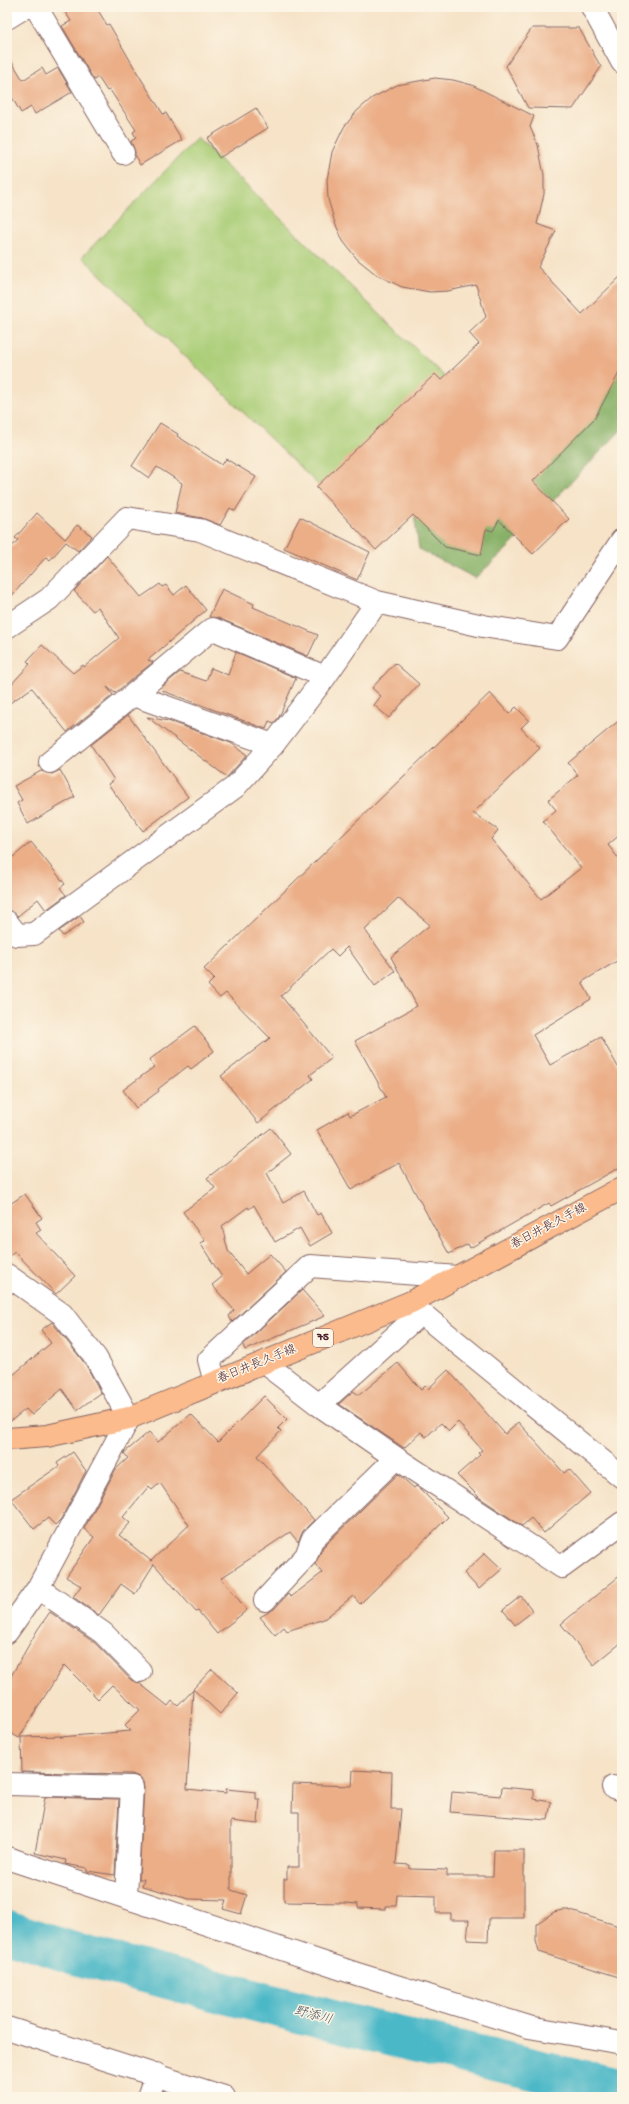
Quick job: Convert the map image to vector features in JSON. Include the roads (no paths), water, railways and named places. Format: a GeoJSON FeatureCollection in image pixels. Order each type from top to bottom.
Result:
{"type":"FeatureCollection","features":[{"type":"Feature","properties":{"kind":"main road","name":"春日井長久手線"},"geometry":{"type":"LineString","coordinates":[[7,1439],[47,1436],[128,1418],[267,1361],[416,1308],[458,1277],[622,1188]]}},
{"type":"Feature","properties":{"kind":"street"},"geometry":{"type":"LineString","coordinates":[[7,18],[25,7]]}},
{"type":"Feature","properties":{"kind":"street"},"geometry":{"type":"LineString","coordinates":[[36,7],[123,153]]}},
{"type":"Feature","properties":{"kind":"street"},"geometry":{"type":"LineString","coordinates":[[592,7],[622,62]]}},
{"type":"Feature","properties":{"kind":"street"},"geometry":{"type":"LineString","coordinates":[[7,627],[49,599],[127,518],[200,530],[377,602],[483,626],[557,638],[622,540]]}},
{"type":"Feature","properties":{"kind":"street"},"geometry":{"type":"LineString","coordinates":[[7,922],[17,935],[34,934],[235,787],[273,745],[325,677],[377,602]]}},
{"type":"Feature","properties":{"kind":"street"},"geometry":{"type":"LineString","coordinates":[[50,762],[133,695],[206,633],[213,629],[325,677]]}},
{"type":"Feature","properties":{"kind":"street"},"geometry":{"type":"LineString","coordinates":[[133,695],[273,745]]}},
{"type":"Feature","properties":{"kind":"street"},"geometry":{"type":"LineString","coordinates":[[215,1382],[209,1360],[310,1266],[458,1277]]}},
{"type":"Feature","properties":{"kind":"street"},"geometry":{"type":"LineString","coordinates":[[7,1275],[62,1314],[96,1358],[128,1418],[38,1588],[7,1632]]}},
{"type":"Feature","properties":{"kind":"street"},"geometry":{"type":"LineString","coordinates":[[319,1405],[416,1308],[622,1477]]}},
{"type":"Feature","properties":{"kind":"street"},"geometry":{"type":"LineString","coordinates":[[267,1361],[276,1372],[319,1405],[396,1458],[562,1567],[622,1523]]}},
{"type":"Feature","properties":{"kind":"street"},"geometry":{"type":"LineString","coordinates":[[265,1600],[306,1556],[312,1540],[396,1458]]}},
{"type":"Feature","properties":{"kind":"street"},"geometry":{"type":"LineString","coordinates":[[38,1588],[103,1633],[140,1671]]}},
{"type":"Feature","properties":{"kind":"street"},"geometry":{"type":"LineString","coordinates":[[7,1784],[132,1787],[126,1896]]}},
{"type":"Feature","properties":{"kind":"street"},"geometry":{"type":"LineString","coordinates":[[7,1858],[126,1896],[357,1974],[529,2027],[622,2043]]}},
{"type":"Feature","properties":{"kind":"street"},"geometry":{"type":"LineString","coordinates":[[7,2028],[156,2074],[224,2097]]}},
{"type":"Feature","properties":{"kind":"street"},"geometry":{"type":"LineString","coordinates":[[148,2097],[156,2074]]}},
{"type":"Feature","properties":{"kind":"waterway","name":"野添川"},"geometry":{"type":"LineString","coordinates":[[7,1931],[75,1954],[368,2030],[622,2090]]}}]}
